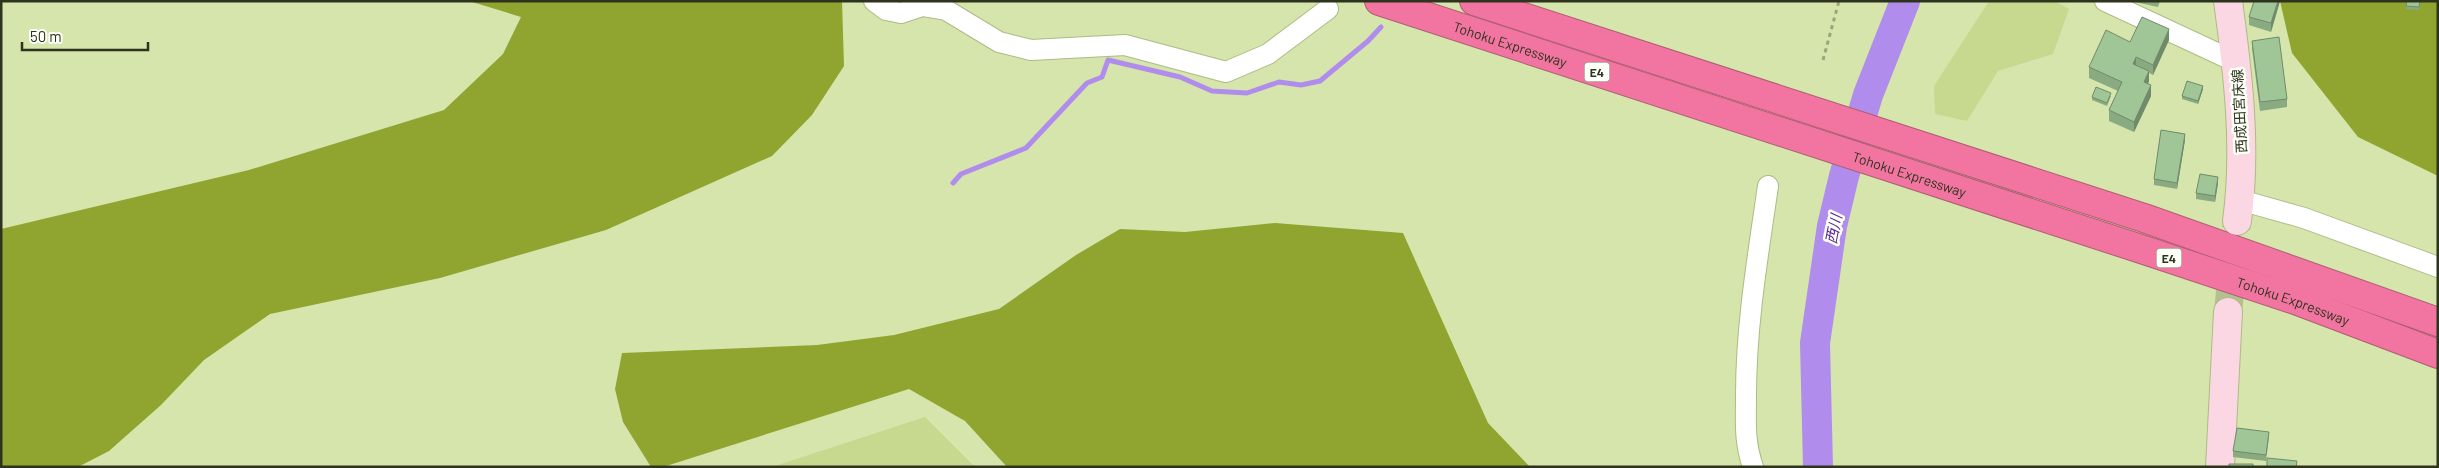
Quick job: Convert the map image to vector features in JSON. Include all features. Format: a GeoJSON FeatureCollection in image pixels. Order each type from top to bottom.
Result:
{"type":"FeatureCollection","features":[{"type":"Feature","properties":{"kind":"highway","name":"Tohoku Expressway"},"geometry":{"type":"LineString","coordinates":[[1379,1],[2296,300],[2438,354]]}},
{"type":"Feature","properties":{"kind":"highway","name":"Tohoku Expressway"},"geometry":{"type":"LineString","coordinates":[[1474,1],[2162,224],[2438,322]]}},
{"type":"Feature","properties":{"kind":"main road","name":"西成田宮床線"},"geometry":{"type":"LineString","coordinates":[[2228,1],[2240,101],[2238,211]]}},
{"type":"Feature","properties":{"kind":"main road"},"geometry":{"type":"LineString","coordinates":[[2220,467],[2228,312]]}},
{"type":"Feature","properties":{"kind":"street"},"geometry":{"type":"LineString","coordinates":[[874,1],[886,10],[901,13],[922,6],[946,10],[999,42],[1031,50],[1125,45],[1226,72],[1268,54],[1328,9]]}},
{"type":"Feature","properties":{"kind":"street"},"geometry":{"type":"LineString","coordinates":[[2105,1],[2236,62]]}},
{"type":"Feature","properties":{"kind":"street"},"geometry":{"type":"LineString","coordinates":[[1753,467],[1746,446],[1746,359],[1754,279],[1768,186]]}},
{"type":"Feature","properties":{"kind":"street"},"geometry":{"type":"LineString","coordinates":[[2238,211],[2304,218],[2438,267]]}},
{"type":"Feature","properties":{"kind":"path"},"geometry":{"type":"LineString","coordinates":[[1823,60],[1839,1]]}},
{"type":"Feature","properties":{"kind":"green space"},"geometry":{"type":"Polygon","coordinates":[[[469,1],[842,1],[844,66],[812,115],[772,156],[606,230],[440,278],[270,314],[204,360],[161,405],[109,451],[78,467],[1,467],[1,229],[249,170],[444,110],[503,54],[521,17],[469,1]]]}},
{"type":"Feature","properties":{"kind":"green space"},"geometry":{"type":"Polygon","coordinates":[[[1989,1],[2054,1],[2069,9],[2053,54],[1998,71],[1967,121],[1935,114],[1934,86],[1989,1]]]}},
{"type":"Feature","properties":{"kind":"green space"},"geometry":{"type":"Polygon","coordinates":[[[2280,1],[2438,1],[2438,176],[2358,137],[2292,53],[2280,1]]]}},
{"type":"Feature","properties":{"kind":"green space"},"geometry":{"type":"Polygon","coordinates":[[[1275,223],[1403,233],[1488,423],[1530,467],[1007,467],[965,421],[909,389],[663,467],[651,467],[623,422],[615,389],[622,353],[817,345],[894,335],[999,309],[1076,255],[1120,229],[1185,232],[1275,223]]]}},
{"type":"Feature","properties":{"kind":"green space"},"geometry":{"type":"Polygon","coordinates":[[[925,417],[975,467],[772,467],[925,417]]]}},
{"type":"Feature","properties":{"kind":"building"},"geometry":{"type":"Polygon","coordinates":[[[2254,1],[2278,1],[2271,23],[2249,17],[2254,1]]]}},
{"type":"Feature","properties":{"kind":"building"},"geometry":{"type":"Polygon","coordinates":[[[2407,1],[2420,1],[2419,7],[2406,6],[2407,1]]]}},
{"type":"Feature","properties":{"kind":"building"},"geometry":{"type":"Polygon","coordinates":[[[2142,17],[2169,29],[2153,65],[2136,57],[2133,64],[2149,71],[2144,82],[2151,85],[2134,122],[2109,110],[2122,82],[2089,67],[2106,30],[2130,42],[2142,17]]]}},
{"type":"Feature","properties":{"kind":"building"},"geometry":{"type":"Polygon","coordinates":[[[2279,37],[2287,99],[2260,102],[2252,41],[2279,37]]]}},
{"type":"Feature","properties":{"kind":"building"},"geometry":{"type":"Polygon","coordinates":[[[2187,81],[2203,86],[2198,101],[2182,96],[2187,81]]]}},
{"type":"Feature","properties":{"kind":"building"},"geometry":{"type":"Polygon","coordinates":[[[2096,87],[2111,93],[2107,103],[2092,97],[2096,87]]]}},
{"type":"Feature","properties":{"kind":"building"},"geometry":{"type":"Polygon","coordinates":[[[2161,130],[2185,134],[2177,183],[2154,179],[2161,130]]]}},
{"type":"Feature","properties":{"kind":"building"},"geometry":{"type":"Polygon","coordinates":[[[2200,174],[2218,177],[2215,196],[2196,193],[2200,174]]]}},
{"type":"Feature","properties":{"kind":"building"},"geometry":{"type":"Polygon","coordinates":[[[2237,428],[2269,432],[2266,455],[2233,451],[2237,428]]]}},
{"type":"Feature","properties":{"kind":"building"},"geometry":{"type":"Polygon","coordinates":[[[2267,458],[2297,461],[2296,467],[2267,467],[2267,458]]]}},
{"type":"Feature","properties":{"kind":"building"},"geometry":{"type":"Polygon","coordinates":[[[2229,464],[2253,464],[2253,467],[2229,467],[2229,464]]]}},
{"type":"Feature","properties":{"kind":"waterway","name":"西川"},"geometry":{"type":"LineString","coordinates":[[1818,467],[1815,343],[1832,226],[1844,176],[1868,95],[1905,1]]}},
{"type":"Feature","properties":{"kind":"waterway"},"geometry":{"type":"LineString","coordinates":[[953,183],[961,174],[1026,148],[1087,83],[1102,77],[1108,60],[1180,77],[1212,91],[1247,93],[1279,82],[1301,85],[1320,81],[1368,41],[1381,27]]}},
{"type":"Feature","properties":{"kind":"tunnel"},"geometry":{"type":"LineString","coordinates":[[2228,312],[2237,221]]}}]}
